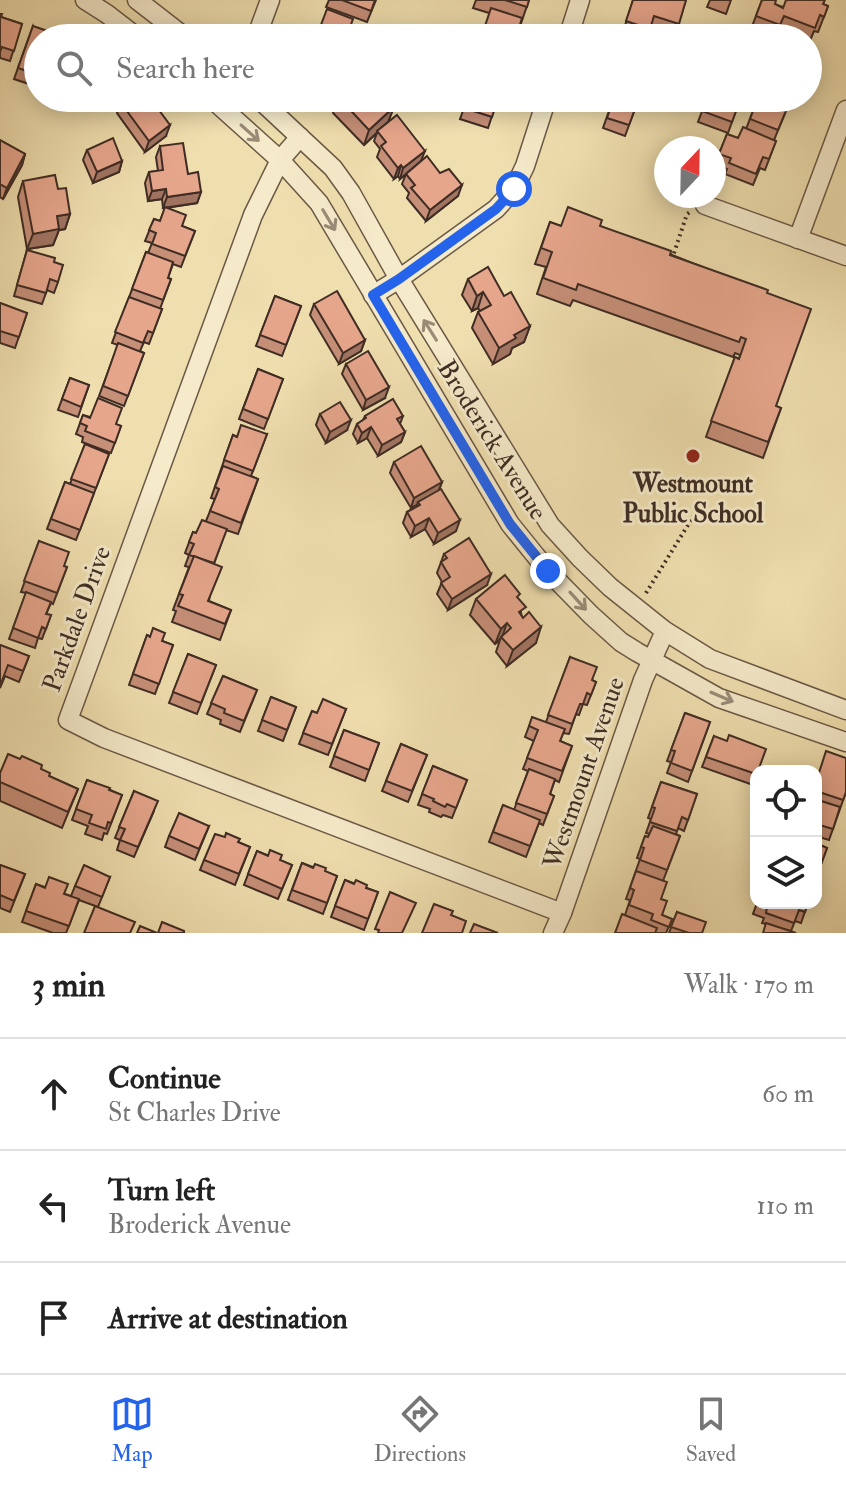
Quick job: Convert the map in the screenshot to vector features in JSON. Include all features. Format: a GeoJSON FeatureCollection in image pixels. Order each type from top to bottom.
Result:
{"type":"FeatureCollection","features":[{"type":"Feature","properties":{"kind":"street"},"geometry":{"type":"LineString","coordinates":[[85,0],[120,24]]}},
{"type":"Feature","properties":{"kind":"street"},"geometry":{"type":"LineString","coordinates":[[137,0],[168,24]]}},
{"type":"Feature","properties":{"kind":"street"},"geometry":{"type":"LineString","coordinates":[[261,24],[270,0]]}},
{"type":"Feature","properties":{"kind":"street"},"geometry":{"type":"LineString","coordinates":[[572,24],[580,0]]}},
{"type":"Feature","properties":{"kind":"street"},"geometry":{"type":"LineString","coordinates":[[798,239],[846,110]]}},
{"type":"Feature","properties":{"kind":"street","name":"Broderick Avenue"},"geometry":{"type":"LineString","coordinates":[[230,112],[319,203],[510,524],[548,571],[621,642],[653,661],[719,698],[846,742]]}},
{"type":"Feature","properties":{"kind":"street","name":"Broderick Avenue"},"geometry":{"type":"LineString","coordinates":[[273,112],[333,168],[351,193],[399,279],[550,525],[590,568],[665,631],[710,659],[846,710]]}},
{"type":"Feature","properties":{"kind":"street"},"geometry":{"type":"LineString","coordinates":[[373,295],[496,209],[514,189],[542,112]]}},
{"type":"Feature","properties":{"kind":"street","name":"Parkdale Drive"},"geometry":{"type":"LineString","coordinates":[[300,137],[280,160],[253,215],[68,720],[104,738],[562,913]]}},
{"type":"Feature","properties":{"kind":"street"},"geometry":{"type":"LineString","coordinates":[[713,208],[846,256]]}},
{"type":"Feature","properties":{"kind":"street","name":"Westmount Avenue"},"geometry":{"type":"LineString","coordinates":[[553,933],[643,680],[665,631]]}},
{"type":"Feature","properties":{"kind":"path"},"geometry":{"type":"LineString","coordinates":[[658,251],[673,256],[687,214],[699,208]]}},
{"type":"Feature","properties":{"kind":"path"},"geometry":{"type":"LineString","coordinates":[[636,608],[696,512]]}},
{"type":"Feature","properties":{"kind":"building"},"geometry":{"type":"Polygon","coordinates":[[[342,0],[375,0],[371,11],[342,0]]]}},
{"type":"Feature","properties":{"kind":"building"},"geometry":{"type":"Polygon","coordinates":[[[505,0],[529,0],[527,7],[505,0]]]}},
{"type":"Feature","properties":{"kind":"building"},"geometry":{"type":"Polygon","coordinates":[[[633,0],[686,0],[679,24],[654,16],[652,24],[626,21],[633,0]]]}},
{"type":"Feature","properties":{"kind":"building"},"geometry":{"type":"Polygon","coordinates":[[[762,0],[776,0],[775,4],[783,8],[786,0],[825,0],[823,4],[828,6],[824,17],[820,15],[817,24],[805,24],[784,16],[777,24],[756,16],[762,0]]]}},
{"type":"Feature","properties":{"kind":"building"},"geometry":{"type":"Polygon","coordinates":[[[491,8],[522,18],[520,24],[486,24],[491,8]]]}},
{"type":"Feature","properties":{"kind":"building"},"geometry":{"type":"Polygon","coordinates":[[[327,9],[353,19],[351,24],[321,24],[327,9]]]}},
{"type":"Feature","properties":{"kind":"building"},"geometry":{"type":"Polygon","coordinates":[[[0,14],[22,24],[14,51],[2,47],[0,52],[0,14]]]}},
{"type":"Feature","properties":{"kind":"building"},"geometry":{"type":"Polygon","coordinates":[[[24,51],[24,70],[18,68],[24,51]]]}},
{"type":"Feature","properties":{"kind":"building"},"geometry":{"type":"Polygon","coordinates":[[[128,112],[160,112],[170,125],[149,141],[128,112]]]}},
{"type":"Feature","properties":{"kind":"building"},"geometry":{"type":"Polygon","coordinates":[[[352,112],[389,112],[369,130],[352,112]]]}},
{"type":"Feature","properties":{"kind":"building"},"geometry":{"type":"Polygon","coordinates":[[[476,112],[494,112],[492,117],[476,112]]]}},
{"type":"Feature","properties":{"kind":"building"},"geometry":{"type":"Polygon","coordinates":[[[609,112],[634,112],[629,125],[607,118],[609,112]]]}},
{"type":"Feature","properties":{"kind":"building"},"geometry":{"type":"Polygon","coordinates":[[[705,112],[736,112],[732,122],[705,112]]]}},
{"type":"Feature","properties":{"kind":"building"},"geometry":{"type":"Polygon","coordinates":[[[753,112],[786,112],[778,130],[750,119],[753,112]]]}},
{"type":"Feature","properties":{"kind":"building"},"geometry":{"type":"Polygon","coordinates":[[[397,115],[425,151],[403,168],[401,165],[398,168],[381,146],[386,142],[377,131],[397,115]]]}},
{"type":"Feature","properties":{"kind":"building"},"geometry":{"type":"Polygon","coordinates":[[[743,127],[776,141],[769,159],[763,157],[756,174],[729,163],[731,158],[726,156],[726,136],[727,134],[738,138],[743,127]]]}},
{"type":"Feature","properties":{"kind":"building"},"geometry":{"type":"Polygon","coordinates":[[[113,138],[122,161],[97,172],[87,150],[113,138]]]}},
{"type":"Feature","properties":{"kind":"building"},"geometry":{"type":"Polygon","coordinates":[[[0,140],[25,154],[7,188],[0,184],[0,140]]]}},
{"type":"Feature","properties":{"kind":"building"},"geometry":{"type":"Polygon","coordinates":[[[183,143],[188,174],[198,172],[201,192],[167,197],[166,189],[152,191],[149,172],[163,170],[160,146],[183,143]]]}},
{"type":"Feature","properties":{"kind":"building"},"geometry":{"type":"Polygon","coordinates":[[[427,156],[440,173],[449,169],[462,185],[430,210],[411,188],[415,185],[406,174],[427,156]]]}},
{"type":"Feature","properties":{"kind":"building"},"geometry":{"type":"Polygon","coordinates":[[[55,175],[58,189],[66,188],[70,214],[57,216],[59,229],[33,234],[23,181],[55,175]]]}},
{"type":"Feature","properties":{"kind":"building"},"geometry":{"type":"Polygon","coordinates":[[[165,207],[186,215],[182,226],[195,231],[185,256],[152,244],[156,233],[149,230],[154,219],[160,221],[165,207]]]}},
{"type":"Feature","properties":{"kind":"building"},"geometry":{"type":"Polygon","coordinates":[[[568,207],[602,220],[600,226],[671,251],[670,255],[811,309],[776,406],[781,408],[768,442],[711,421],[735,357],[739,359],[746,339],[741,337],[739,342],[578,284],[576,290],[543,278],[552,252],[541,248],[550,222],[561,226],[568,207]]]}},
{"type":"Feature","properties":{"kind":"building"},"geometry":{"type":"Polygon","coordinates":[[[27,250],[55,258],[54,262],[63,265],[58,282],[50,279],[46,293],[17,285],[27,250]]]}},
{"type":"Feature","properties":{"kind":"building"},"geometry":{"type":"Polygon","coordinates":[[[146,252],[173,262],[163,300],[132,289],[146,252]]]}},
{"type":"Feature","properties":{"kind":"building"},"geometry":{"type":"Polygon","coordinates":[[[488,267],[504,296],[511,292],[530,326],[499,348],[478,312],[491,305],[483,292],[477,296],[468,279],[488,267]]]}},
{"type":"Feature","properties":{"kind":"building"},"geometry":{"type":"Polygon","coordinates":[[[337,291],[365,340],[343,353],[314,304],[337,291]]]}},
{"type":"Feature","properties":{"kind":"building"},"geometry":{"type":"Polygon","coordinates":[[[275,296],[301,306],[286,345],[260,335],[275,296]]]}},
{"type":"Feature","properties":{"kind":"building"},"geometry":{"type":"Polygon","coordinates":[[[129,297],[162,309],[153,333],[148,331],[143,343],[115,332],[129,297]]]}},
{"type":"Feature","properties":{"kind":"building"},"geometry":{"type":"Polygon","coordinates":[[[0,303],[27,313],[19,337],[0,331],[0,303]]]}},
{"type":"Feature","properties":{"kind":"building"},"geometry":{"type":"Polygon","coordinates":[[[118,343],[144,353],[128,396],[103,386],[118,343]]]}},
{"type":"Feature","properties":{"kind":"building"},"geometry":{"type":"Polygon","coordinates":[[[368,351],[389,387],[366,400],[346,364],[368,351]]]}},
{"type":"Feature","properties":{"kind":"building"},"geometry":{"type":"Polygon","coordinates":[[[258,369],[283,379],[268,419],[243,409],[258,369]]]}},
{"type":"Feature","properties":{"kind":"building"},"geometry":{"type":"Polygon","coordinates":[[[70,378],[89,385],[81,407],[62,399],[70,378]]]}},
{"type":"Feature","properties":{"kind":"building"},"geometry":{"type":"Polygon","coordinates":[[[98,398],[122,408],[116,424],[121,426],[115,443],[85,431],[87,426],[80,423],[83,415],[90,418],[98,398]]]}},
{"type":"Feature","properties":{"kind":"building"},"geometry":{"type":"Polygon","coordinates":[[[393,399],[403,416],[397,419],[405,432],[382,445],[371,427],[362,433],[357,424],[393,399]]]}},
{"type":"Feature","properties":{"kind":"building"},"geometry":{"type":"Polygon","coordinates":[[[340,402],[351,420],[330,432],[320,414],[340,402]]]}},
{"type":"Feature","properties":{"kind":"building"},"geometry":{"type":"Polygon","coordinates":[[[241,425],[267,434],[253,471],[224,460],[233,435],[237,437],[241,425]]]}},
{"type":"Feature","properties":{"kind":"building"},"geometry":{"type":"Polygon","coordinates":[[[85,444],[109,454],[96,488],[71,479],[85,444]]]}},
{"type":"Feature","properties":{"kind":"building"},"geometry":{"type":"Polygon","coordinates":[[[421,446],[442,482],[414,498],[394,462],[421,446]]]}},
{"type":"Feature","properties":{"kind":"building"},"geometry":{"type":"Polygon","coordinates":[[[223,466],[258,479],[241,523],[210,511],[219,489],[215,487],[223,466]]]}},
{"type":"Feature","properties":{"kind":"building"},"geometry":{"type":"Polygon","coordinates":[[[65,482],[94,493],[80,530],[51,519],[65,482]]]}},
{"type":"Feature","properties":{"kind":"building"},"geometry":{"type":"Polygon","coordinates":[[[441,489],[460,520],[438,533],[429,518],[415,526],[407,512],[441,489]]]}},
{"type":"Feature","properties":{"kind":"building"},"geometry":{"type":"Polygon","coordinates":[[[202,520],[227,529],[214,563],[189,555],[194,544],[189,542],[202,520]]]}},
{"type":"Feature","properties":{"kind":"building"},"geometry":{"type":"Polygon","coordinates":[[[469,538],[491,574],[452,599],[441,583],[450,577],[441,562],[447,558],[444,554],[469,538]]]}},
{"type":"Feature","properties":{"kind":"building"},"geometry":{"type":"Polygon","coordinates":[[[39,541],[69,552],[57,593],[24,581],[39,541]]]}},
{"type":"Feature","properties":{"kind":"building"},"geometry":{"type":"Polygon","coordinates":[[[194,556],[222,567],[208,601],[231,610],[225,624],[178,606],[183,595],[179,594],[194,556]]]}},
{"type":"Feature","properties":{"kind":"building"},"geometry":{"type":"Polygon","coordinates":[[[505,575],[526,607],[519,612],[523,618],[529,612],[541,627],[513,650],[501,637],[511,628],[507,623],[501,629],[476,599],[505,575]]]}},
{"type":"Feature","properties":{"kind":"building"},"geometry":{"type":"Polygon","coordinates":[[[26,592],[51,602],[46,614],[51,615],[46,629],[42,627],[38,638],[13,628],[26,592]]]}},
{"type":"Feature","properties":{"kind":"building"},"geometry":{"type":"Polygon","coordinates":[[[153,628],[165,633],[162,641],[173,645],[159,684],[133,674],[147,635],[150,637],[153,628]]]}},
{"type":"Feature","properties":{"kind":"building"},"geometry":{"type":"Polygon","coordinates":[[[0,645],[29,656],[23,671],[8,665],[0,686],[0,645]]]}},
{"type":"Feature","properties":{"kind":"building"},"geometry":{"type":"Polygon","coordinates":[[[188,654],[216,665],[201,703],[173,692],[188,654]]]}},
{"type":"Feature","properties":{"kind":"building"},"geometry":{"type":"Polygon","coordinates":[[[570,657],[597,667],[591,695],[587,693],[572,724],[548,715],[570,657]]]}},
{"type":"Feature","properties":{"kind":"building"},"geometry":{"type":"Polygon","coordinates":[[[223,676],[257,690],[244,721],[224,713],[225,709],[211,703],[223,676]]]}},
{"type":"Feature","properties":{"kind":"building"},"geometry":{"type":"Polygon","coordinates":[[[271,697],[296,707],[287,730],[262,720],[271,697]]]}},
{"type":"Feature","properties":{"kind":"building"},"geometry":{"type":"Polygon","coordinates":[[[323,699],[346,709],[332,744],[303,733],[312,711],[317,713],[323,699]]]}},
{"type":"Feature","properties":{"kind":"building"},"geometry":{"type":"Polygon","coordinates":[[[685,713],[710,722],[692,771],[671,763],[675,751],[671,750],[685,713]]]}},
{"type":"Feature","properties":{"kind":"building"},"geometry":{"type":"Polygon","coordinates":[[[532,717],[565,729],[560,741],[572,746],[562,771],[527,758],[538,730],[529,726],[532,717]]]}},
{"type":"Feature","properties":{"kind":"building"},"geometry":{"type":"Polygon","coordinates":[[[344,730],[379,743],[369,770],[334,756],[344,730]]]}},
{"type":"Feature","properties":{"kind":"building"},"geometry":{"type":"Polygon","coordinates":[[[729,735],[766,749],[760,765],[750,765],[750,772],[706,757],[714,736],[727,741],[729,735]]]}},
{"type":"Feature","properties":{"kind":"building"},"geometry":{"type":"Polygon","coordinates":[[[401,744],[427,755],[412,791],[386,781],[401,744]]]}},
{"type":"Feature","properties":{"kind":"building"},"geometry":{"type":"Polygon","coordinates":[[[826,751],[846,758],[846,792],[843,800],[822,793],[821,765],[826,751]]]}},
{"type":"Feature","properties":{"kind":"building"},"geometry":{"type":"Polygon","coordinates":[[[8,754],[20,759],[22,756],[42,765],[41,769],[50,773],[49,776],[78,789],[68,812],[0,782],[0,773],[8,754]]]}},
{"type":"Feature","properties":{"kind":"building"},"geometry":{"type":"Polygon","coordinates":[[[433,766],[467,780],[456,808],[447,804],[445,807],[422,794],[433,766]]]}},
{"type":"Feature","properties":{"kind":"building"},"geometry":{"type":"Polygon","coordinates":[[[529,769],[555,779],[550,794],[554,796],[547,814],[516,803],[529,769]]]}},
{"type":"Feature","properties":{"kind":"building"},"geometry":{"type":"Polygon","coordinates":[[[87,780],[122,795],[106,829],[89,823],[92,815],[76,809],[87,780]]]}},
{"type":"Feature","properties":{"kind":"building"},"geometry":{"type":"Polygon","coordinates":[[[661,782],[697,794],[688,820],[682,817],[677,831],[650,822],[661,782]]]}},
{"type":"Feature","properties":{"kind":"building"},"geometry":{"type":"Polygon","coordinates":[[[134,791],[158,801],[138,847],[120,840],[125,829],[119,827],[134,791]]]}},
{"type":"Feature","properties":{"kind":"building"},"geometry":{"type":"Polygon","coordinates":[[[822,801],[840,807],[833,829],[822,826],[822,801]]]}},
{"type":"Feature","properties":{"kind":"building"},"geometry":{"type":"Polygon","coordinates":[[[503,805],[540,820],[530,846],[493,832],[503,805]]]}},
{"type":"Feature","properties":{"kind":"building"},"geometry":{"type":"Polygon","coordinates":[[[179,813],[209,826],[199,849],[169,836],[179,813]]]}},
{"type":"Feature","properties":{"kind":"building"},"geometry":{"type":"Polygon","coordinates":[[[653,826],[680,836],[667,870],[640,860],[645,836],[648,837],[653,826]]]}},
{"type":"Feature","properties":{"kind":"building"},"geometry":{"type":"Polygon","coordinates":[[[226,833],[250,847],[239,874],[204,860],[215,834],[225,837],[226,833]]]}},
{"type":"Feature","properties":{"kind":"building"},"geometry":{"type":"Polygon","coordinates":[[[270,850],[282,855],[280,860],[292,865],[282,889],[248,874],[257,851],[268,856],[270,850]]]}},
{"type":"Feature","properties":{"kind":"building"},"geometry":{"type":"Polygon","coordinates":[[[302,863],[313,868],[315,864],[326,868],[325,871],[337,876],[327,903],[292,890],[302,863]]]}},
{"type":"Feature","properties":{"kind":"building"},"geometry":{"type":"Polygon","coordinates":[[[0,865],[25,874],[14,901],[0,895],[0,865]]]}},
{"type":"Feature","properties":{"kind":"building"},"geometry":{"type":"Polygon","coordinates":[[[84,865],[110,877],[102,897],[75,886],[84,865]]]}},
{"type":"Feature","properties":{"kind":"building"},"geometry":{"type":"Polygon","coordinates":[[[636,871],[667,882],[661,899],[667,901],[662,915],[672,919],[669,927],[651,920],[653,914],[629,905],[634,890],[630,888],[636,871]]]}},
{"type":"Feature","properties":{"kind":"building"},"geometry":{"type":"Polygon","coordinates":[[[49,877],[68,884],[64,894],[79,899],[69,926],[26,911],[36,884],[45,888],[49,877]]]}},
{"type":"Feature","properties":{"kind":"building"},"geometry":{"type":"Polygon","coordinates":[[[345,880],[354,884],[356,880],[378,892],[368,919],[335,906],[345,880]]]}},
{"type":"Feature","properties":{"kind":"building"},"geometry":{"type":"Polygon","coordinates":[[[390,892],[416,903],[402,933],[378,933],[379,930],[375,929],[390,892]]]}},
{"type":"Feature","properties":{"kind":"building"},"geometry":{"type":"Polygon","coordinates":[[[434,904],[453,911],[451,915],[466,921],[462,933],[422,933],[434,904]]]}},
{"type":"Feature","properties":{"kind":"building"},"geometry":{"type":"Polygon","coordinates":[[[95,906],[135,922],[130,933],[84,933],[95,906]]]}},
{"type":"Feature","properties":{"kind":"building"},"geometry":{"type":"Polygon","coordinates":[[[767,909],[806,909],[805,912],[799,910],[794,923],[766,913],[767,909]]]}},
{"type":"Feature","properties":{"kind":"building"},"geometry":{"type":"Polygon","coordinates":[[[677,912],[706,922],[702,933],[689,933],[671,927],[677,912]]]}},
{"type":"Feature","properties":{"kind":"building"},"geometry":{"type":"Polygon","coordinates":[[[622,914],[657,928],[655,933],[615,933],[622,914]]]}},
{"type":"Feature","properties":{"kind":"building"},"geometry":{"type":"Polygon","coordinates":[[[162,922],[184,931],[184,933],[158,933],[162,922]]]}},
{"type":"Feature","properties":{"kind":"building"},"geometry":{"type":"Polygon","coordinates":[[[766,923],[796,933],[763,933],[766,923]]]}},
{"type":"Feature","properties":{"kind":"building"},"geometry":{"type":"Polygon","coordinates":[[[474,924],[498,933],[470,933],[474,924]]]}},
{"type":"Feature","properties":{"kind":"building"},"geometry":{"type":"Polygon","coordinates":[[[140,926],[157,933],[137,933],[140,926]]]}},
{"type":"Feature","properties":{"kind":"place","name":"Westmount Public School"},"geometry":{"type":"Point","coordinates":[693,456]}},
{"type":"Feature","properties":{"kind":"route"},"geometry":{"type":"LineString","coordinates":[[514,189],[496,209],[373,295],[510,524],[548,571]]}}]}
